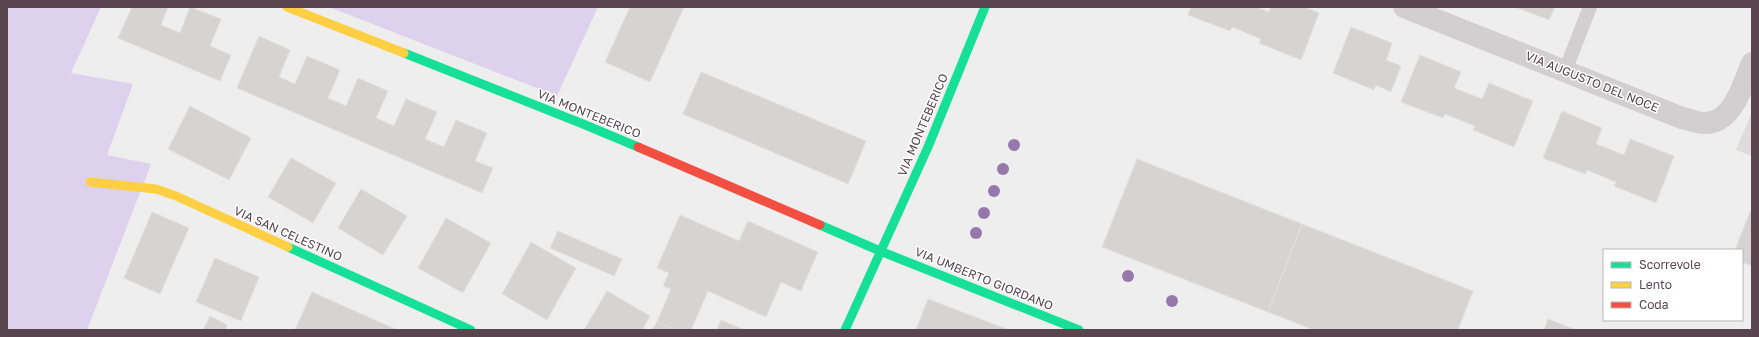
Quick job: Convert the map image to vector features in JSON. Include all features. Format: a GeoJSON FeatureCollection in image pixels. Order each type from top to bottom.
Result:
{"type":"FeatureCollection","features":[{"type":"Feature","properties":{"kind":"street","name":"VIA MONTEBERICO"},"geometry":{"type":"LineString","coordinates":[[287,7],[583,124],[880,251]]}},
{"type":"Feature","properties":{"kind":"street","name":"VIA MONTEBERICO"},"geometry":{"type":"LineString","coordinates":[[845,330],[928,147],[985,7]]}},
{"type":"Feature","properties":{"kind":"street","name":"VIA AUGUSTO DEL NOCE"},"geometry":{"type":"LineString","coordinates":[[1404,7],[1682,118],[1704,123],[1719,120],[1732,109],[1752,63]]}},
{"type":"Feature","properties":{"kind":"street","name":"VIA SAN CELESTINO"},"geometry":{"type":"LineString","coordinates":[[90,182],[156,189],[176,196],[471,330]]}},
{"type":"Feature","properties":{"kind":"street","name":"VIA UMBERTO GIORDANO"},"geometry":{"type":"LineString","coordinates":[[880,251],[1079,330]]}},
{"type":"Feature","properties":{"kind":"lane"},"geometry":{"type":"LineString","coordinates":[[1565,71],[1590,7]]}},
{"type":"Feature","properties":{"kind":"shaded area"},"geometry":{"type":"Polygon","coordinates":[[[7,7],[101,7],[71,73],[133,84],[107,155],[151,164],[87,330],[7,330],[7,7]]]}},
{"type":"Feature","properties":{"kind":"shaded area"},"geometry":{"type":"Polygon","coordinates":[[[329,7],[598,7],[557,96],[329,7]]]}},
{"type":"Feature","properties":{"kind":"shaded area"},"geometry":{"type":"Polygon","coordinates":[[[1752,112],[1752,156],[1736,150],[1752,112]]]}},
{"type":"Feature","properties":{"kind":"building"},"geometry":{"type":"Polygon","coordinates":[[[132,7],[168,7],[161,25],[180,33],[190,7],[221,19],[210,46],[231,55],[220,81],[118,38],[132,7]]]}},
{"type":"Feature","properties":{"kind":"building"},"geometry":{"type":"Polygon","coordinates":[[[630,7],[684,7],[650,82],[605,62],[630,7]]]}},
{"type":"Feature","properties":{"kind":"building"},"geometry":{"type":"Polygon","coordinates":[[[1191,7],[1256,7],[1269,12],[1271,7],[1304,7],[1319,13],[1301,60],[1259,43],[1261,39],[1232,27],[1230,31],[1188,15],[1191,7]]]}},
{"type":"Feature","properties":{"kind":"building"},"geometry":{"type":"Polygon","coordinates":[[[1515,7],[1555,7],[1549,20],[1515,7]]]}},
{"type":"Feature","properties":{"kind":"building"},"geometry":{"type":"Polygon","coordinates":[[[1351,27],[1392,43],[1386,60],[1401,66],[1391,92],[1376,85],[1374,90],[1333,73],[1351,27]]]}},
{"type":"Feature","properties":{"kind":"building"},"geometry":{"type":"Polygon","coordinates":[[[259,36],[290,50],[279,77],[295,84],[307,56],[340,70],[328,98],[346,106],[358,78],[388,91],[376,118],[394,126],[406,99],[437,112],[425,139],[444,147],[456,120],[487,133],[475,161],[493,168],[482,193],[237,88],[259,36]]]}},
{"type":"Feature","properties":{"kind":"building"},"geometry":{"type":"Polygon","coordinates":[[[1420,55],[1461,72],[1454,88],[1482,99],[1489,83],[1533,101],[1514,147],[1473,130],[1475,126],[1445,114],[1443,118],[1401,102],[1420,55]]]}},
{"type":"Feature","properties":{"kind":"building"},"geometry":{"type":"Polygon","coordinates":[[[701,72],[866,141],[848,184],[683,114],[701,72]]]}},
{"type":"Feature","properties":{"kind":"building"},"geometry":{"type":"Polygon","coordinates":[[[190,106],[251,138],[229,180],[168,149],[190,106]]]}},
{"type":"Feature","properties":{"kind":"building"},"geometry":{"type":"Polygon","coordinates":[[[1562,111],[1602,128],[1596,144],[1624,155],[1630,139],[1674,156],[1656,203],[1614,186],[1616,182],[1587,170],[1585,174],[1543,158],[1562,111]]]}},
{"type":"Feature","properties":{"kind":"building"},"geometry":{"type":"Polygon","coordinates":[[[291,158],[336,183],[313,223],[268,197],[291,158]]]}},
{"type":"Feature","properties":{"kind":"building"},"geometry":{"type":"Polygon","coordinates":[[[1137,159],[1302,224],[1268,312],[1102,247],[1137,159]]]}},
{"type":"Feature","properties":{"kind":"building"},"geometry":{"type":"Polygon","coordinates":[[[361,189],[407,216],[383,255],[338,228],[361,189]]]}},
{"type":"Feature","properties":{"kind":"building"},"geometry":{"type":"Polygon","coordinates":[[[152,212],[189,228],[160,294],[124,278],[152,212]]]}},
{"type":"Feature","properties":{"kind":"building"},"geometry":{"type":"Polygon","coordinates":[[[1750,212],[1752,212],[1752,266],[1743,262],[1743,249],[1735,249],[1750,212]]]}},
{"type":"Feature","properties":{"kind":"building"},"geometry":{"type":"Polygon","coordinates":[[[680,215],[739,241],[748,221],[818,252],[801,291],[781,282],[766,317],[708,291],[691,330],[675,330],[657,322],[671,289],[663,286],[669,273],[657,268],[680,215]]]}},
{"type":"Feature","properties":{"kind":"building"},"geometry":{"type":"Polygon","coordinates":[[[446,218],[491,243],[463,293],[418,268],[446,218]]]}},
{"type":"Feature","properties":{"kind":"building"},"geometry":{"type":"Polygon","coordinates":[[[1302,224],[1473,291],[1458,330],[1314,330],[1268,312],[1302,224]]]}},
{"type":"Feature","properties":{"kind":"building"},"geometry":{"type":"Polygon","coordinates":[[[558,231],[622,259],[614,276],[550,248],[558,231]]]}},
{"type":"Feature","properties":{"kind":"building"},"geometry":{"type":"Polygon","coordinates":[[[531,242],[576,268],[547,320],[502,294],[531,242]]]}},
{"type":"Feature","properties":{"kind":"building"},"geometry":{"type":"Polygon","coordinates":[[[215,258],[259,277],[241,321],[196,302],[215,258]]]}},
{"type":"Feature","properties":{"kind":"building"},"geometry":{"type":"Polygon","coordinates":[[[607,291],[650,316],[642,330],[584,330],[607,291]]]}},
{"type":"Feature","properties":{"kind":"building"},"geometry":{"type":"Polygon","coordinates":[[[312,292],[395,329],[395,330],[295,330],[312,292]]]}},
{"type":"Feature","properties":{"kind":"building"},"geometry":{"type":"Polygon","coordinates":[[[928,299],[1009,330],[916,330],[928,299]]]}},
{"type":"Feature","properties":{"kind":"building"},"geometry":{"type":"Polygon","coordinates":[[[210,316],[227,325],[225,330],[203,330],[210,316]]]}},
{"type":"Feature","properties":{"kind":"building"},"geometry":{"type":"Polygon","coordinates":[[[1548,319],[1576,330],[1544,330],[1548,319]]]}},
{"type":"Feature","properties":{"kind":"building"},"geometry":{"type":"Polygon","coordinates":[[[721,320],[745,330],[717,330],[721,320]]]}},
{"type":"Feature","properties":{"kind":"building"},"geometry":{"type":"Polygon","coordinates":[[[657,322],[675,330],[652,330],[657,322]]]}},
{"type":"Feature","properties":{"kind":"traffic: fast"},"geometry":{"type":"LineString","coordinates":[[845,330],[928,147],[985,7]]}},
{"type":"Feature","properties":{"kind":"traffic: fast"},"geometry":{"type":"LineString","coordinates":[[404,53],[638,147]]}},
{"type":"Feature","properties":{"kind":"traffic: fast"},"geometry":{"type":"LineString","coordinates":[[820,225],[880,251],[1079,330]]}},
{"type":"Feature","properties":{"kind":"traffic: fast"},"geometry":{"type":"LineString","coordinates":[[288,247],[471,330]]}},
{"type":"Feature","properties":{"kind":"traffic: slow"},"geometry":{"type":"LineString","coordinates":[[287,7],[404,53]]}},
{"type":"Feature","properties":{"kind":"traffic: slow"},"geometry":{"type":"LineString","coordinates":[[90,182],[156,189],[176,196],[288,247]]}},
{"type":"Feature","properties":{"kind":"traffic: jam"},"geometry":{"type":"LineString","coordinates":[[638,147],[820,225]]}}]}
